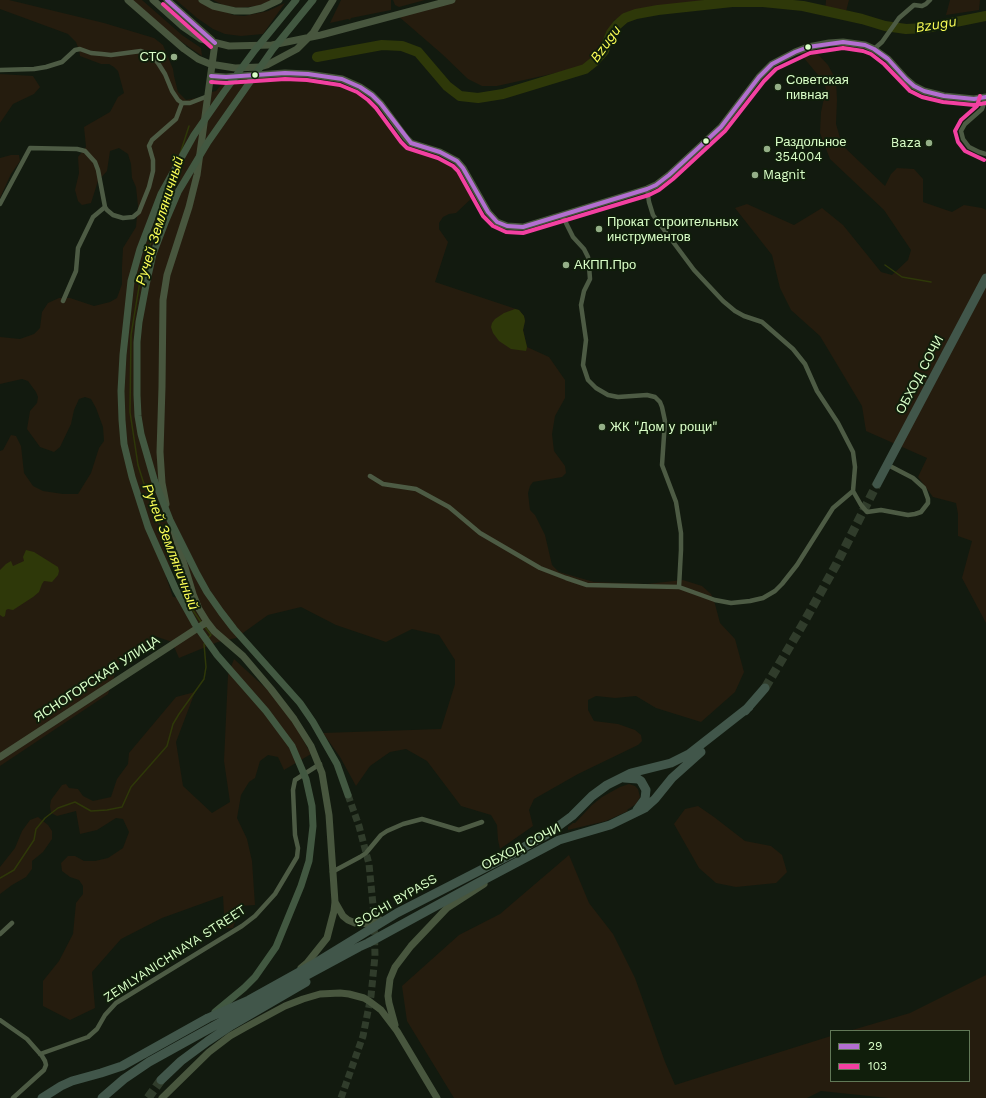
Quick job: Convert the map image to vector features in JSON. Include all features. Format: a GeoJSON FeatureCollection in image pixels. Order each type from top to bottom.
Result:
{"type":"FeatureCollection","features":[{"type":"Feature","properties":{"kind":"highway","name":"ОБХОД СОЧИ"},"geometry":{"type":"LineString","coordinates":[[877,484],[986,278]]}},
{"type":"Feature","properties":{"kind":"highway","name":"ОБХОД СОЧИ"},"geometry":{"type":"LineString","coordinates":[[368,943],[559,840],[602,828],[634,814],[651,804],[672,778],[731,726],[765,688]]}},
{"type":"Feature","properties":{"kind":"highway","name":"SOCHI BYPASS"},"geometry":{"type":"LineString","coordinates":[[42,1098],[72,1081],[101,1074],[122,1066],[208,1018],[249,1000],[312,965],[397,913],[512,854],[549,833],[572,816],[598,791],[607,785],[631,773],[660,766],[680,759],[698,748],[748,707]]}},
{"type":"Feature","properties":{"kind":"highway"},"geometry":{"type":"LineString","coordinates":[[620,779],[638,779],[641,781],[646,790],[647,795],[645,799],[634,814]]}},
{"type":"Feature","properties":{"kind":"highway"},"geometry":{"type":"LineString","coordinates":[[161,1080],[181,1061],[232,1025],[351,956],[368,943]]}},
{"type":"Feature","properties":{"kind":"highway"},"geometry":{"type":"LineString","coordinates":[[102,1098],[124,1079],[149,1062],[308,974],[368,943]]}},
{"type":"Feature","properties":{"kind":"main road"},"geometry":{"type":"LineString","coordinates":[[128,0],[155,25],[198,59],[210,64],[235,68],[260,67],[267,65],[297,49],[306,42],[320,24],[332,0]]}},
{"type":"Feature","properties":{"kind":"main road"},"geometry":{"type":"LineString","coordinates":[[153,0],[182,26],[201,38],[229,46],[266,45],[322,36],[452,0]]}},
{"type":"Feature","properties":{"kind":"main road"},"geometry":{"type":"LineString","coordinates":[[167,0],[215,43]]}},
{"type":"Feature","properties":{"kind":"main road"},"geometry":{"type":"LineString","coordinates":[[202,0],[212,6],[235,11],[249,11],[262,8],[278,0]]}},
{"type":"Feature","properties":{"kind":"main road"},"geometry":{"type":"LineString","coordinates":[[208,1018],[244,988],[261,969],[276,947],[301,886],[308,861],[313,826],[312,806],[306,779],[292,746],[217,655],[195,624],[176,590],[148,527],[132,477],[124,444],[121,391],[123,348],[131,281],[140,249],[160,194],[194,135],[224,92],[296,0]]}},
{"type":"Feature","properties":{"kind":"main road"},"geometry":{"type":"LineString","coordinates":[[313,0],[273,49],[208,142],[178,192],[166,220],[153,254],[139,322],[137,367],[138,416],[146,455],[154,479],[170,520],[196,574],[214,604],[300,703],[314,722],[337,764],[348,795]]}},
{"type":"Feature","properties":{"kind":"main road"},"geometry":{"type":"LineString","coordinates":[[215,43],[197,175],[189,207],[167,275],[163,300],[160,452],[162,483],[165,501],[193,594],[199,609],[214,631],[242,656],[271,689],[304,733],[320,764],[329,815],[335,902],[327,938],[307,963],[292,975]]}},
{"type":"Feature","properties":{"kind":"main road"},"geometry":{"type":"LineString","coordinates":[[211,76],[226,77],[285,73],[326,76],[351,82],[372,94],[411,143],[440,152],[457,161],[463,168],[488,212],[497,222],[507,226],[523,227],[656,185],[669,176],[716,132],[759,77],[772,64],[802,49],[829,43],[854,43],[874,48],[888,59],[914,86],[924,91],[944,96],[974,99],[986,98]]}},
{"type":"Feature","properties":{"kind":"main road","name":"ЯСНОГОРСКАЯ УЛИЦА"},"geometry":{"type":"LineString","coordinates":[[0,757],[207,622]]}},
{"type":"Feature","properties":{"kind":"main road"},"geometry":{"type":"LineString","coordinates":[[397,1031],[388,996],[390,979],[395,967],[411,946],[442,913],[453,904],[484,885],[493,875]]}},
{"type":"Feature","properties":{"kind":"main road"},"geometry":{"type":"LineString","coordinates":[[335,902],[343,916],[355,924],[371,924],[397,913]]}},
{"type":"Feature","properties":{"kind":"main road"},"geometry":{"type":"LineString","coordinates":[[162,1098],[205,1056],[225,1040],[285,1006],[308,997],[330,993],[357,996],[375,1005],[397,1031],[436,1098]]}},
{"type":"Feature","properties":{"kind":"street"},"geometry":{"type":"LineString","coordinates":[[874,48],[882,42],[899,18],[914,5],[922,6],[930,0]]}},
{"type":"Feature","properties":{"kind":"street"},"geometry":{"type":"LineString","coordinates":[[0,70],[34,69],[46,67],[62,62],[78,49],[112,55],[141,51],[150,55],[158,63],[165,74],[174,96],[182,102],[190,103],[208,96]]}},
{"type":"Feature","properties":{"kind":"street"},"geometry":{"type":"LineString","coordinates":[[986,98],[982,108],[965,124],[961,131],[963,139],[970,147],[986,154]]}},
{"type":"Feature","properties":{"kind":"street"},"geometry":{"type":"LineString","coordinates":[[0,204],[30,148],[70,148],[85,152],[95,162],[105,207],[107,210],[113,215],[123,218],[133,217],[139,212],[149,187],[153,171],[153,160],[149,146],[152,140],[176,119],[182,102]]}},
{"type":"Feature","properties":{"kind":"street"},"geometry":{"type":"LineString","coordinates":[[647,189],[648,202],[653,215],[707,285],[735,311],[762,322],[793,349],[803,360],[817,390],[838,423],[853,452],[856,467],[853,491],[858,501],[867,512],[880,510],[908,515],[921,512],[928,503],[928,498],[924,488],[913,478],[888,465]]}},
{"type":"Feature","properties":{"kind":"street"},"geometry":{"type":"LineString","coordinates":[[63,301],[76,271],[78,248],[93,217],[105,207]]}},
{"type":"Feature","properties":{"kind":"street"},"geometry":{"type":"LineString","coordinates":[[562,215],[573,237],[584,249],[590,266],[590,278],[584,290],[581,305],[586,340],[583,365],[588,380],[596,388],[608,395],[618,397],[647,395],[655,397],[660,402],[662,407],[665,421],[662,465],[676,502],[681,533],[681,572],[679,587]]}},
{"type":"Feature","properties":{"kind":"street"},"geometry":{"type":"LineString","coordinates":[[370,476],[383,484],[416,489],[449,507],[480,533],[540,568],[566,578],[587,585],[679,587],[715,600],[732,603],[763,598],[775,591],[797,564],[833,508],[853,491]]}},
{"type":"Feature","properties":{"kind":"street","name":"ZEMLYANICHNAYA STREET"},"geometry":{"type":"LineString","coordinates":[[40,1054],[88,1037],[97,1029],[105,1015],[116,1003],[242,926],[255,916],[276,894],[298,853],[295,835],[293,790],[295,780],[320,764]]}},
{"type":"Feature","properties":{"kind":"street"},"geometry":{"type":"LineString","coordinates":[[332,872],[349,864],[366,853],[382,835],[394,827],[422,819],[459,830],[482,822]]}},
{"type":"Feature","properties":{"kind":"street"},"geometry":{"type":"LineString","coordinates":[[0,934],[12,923]]}},
{"type":"Feature","properties":{"kind":"street"},"geometry":{"type":"LineString","coordinates":[[0,1020],[19,1033],[40,1054],[46,1065],[44,1070],[13,1098]]}},
{"type":"Feature","properties":{"kind":"shaded area"},"geometry":{"type":"Polygon","coordinates":[[[0,0],[9,0],[104,23],[154,38],[163,45],[173,69],[178,92],[186,100],[202,97],[207,93],[216,91],[220,86],[244,78],[269,76],[272,78],[312,79],[345,87],[367,98],[401,143],[407,147],[440,159],[454,168],[459,174],[472,198],[456,213],[443,217],[439,223],[439,229],[448,242],[435,282],[519,310],[524,316],[525,321],[523,330],[527,347],[549,357],[565,380],[565,398],[555,416],[552,434],[554,451],[565,466],[566,473],[562,477],[533,482],[528,493],[530,510],[535,515],[545,535],[552,565],[559,572],[594,582],[647,584],[683,580],[702,586],[711,594],[720,623],[735,639],[744,672],[735,692],[701,722],[656,708],[636,696],[615,698],[596,696],[588,700],[588,710],[594,721],[618,724],[635,730],[641,735],[642,741],[638,745],[578,774],[534,799],[529,810],[533,826],[500,849],[497,825],[491,815],[461,806],[427,761],[406,749],[390,752],[370,766],[356,786],[340,757],[323,733],[441,729],[455,684],[455,660],[439,635],[412,629],[386,642],[336,625],[301,607],[268,615],[236,638],[218,642],[179,658],[172,642],[152,635],[144,653],[121,657],[108,694],[0,766],[0,451],[3,450],[11,435],[16,436],[21,446],[24,473],[33,486],[43,491],[63,494],[78,494],[91,473],[99,448],[104,441],[103,427],[96,408],[91,399],[85,397],[79,399],[74,410],[71,424],[60,447],[54,452],[40,447],[27,429],[30,411],[37,403],[38,397],[36,392],[28,381],[22,379],[0,384],[0,337],[20,339],[34,334],[40,328],[42,312],[48,303],[59,298],[70,298],[94,306],[110,302],[117,298],[122,284],[123,248],[136,227],[138,206],[136,187],[132,178],[131,164],[128,154],[119,148],[110,151],[107,171],[98,181],[91,203],[82,205],[78,201],[75,190],[79,173],[78,157],[86,147],[84,127],[110,112],[118,97],[124,93],[118,71],[109,64],[101,64],[80,56],[76,42],[68,34],[0,9],[0,0]],[[181,556],[176,557],[166,577],[173,597],[190,598],[194,594],[181,556]]]}},
{"type":"Feature","properties":{"kind":"shaded area"},"geometry":{"type":"Polygon","coordinates":[[[132,0],[142,0],[182,35],[201,48],[202,56],[176,38],[132,0]]]}},
{"type":"Feature","properties":{"kind":"shaded area"},"geometry":{"type":"Polygon","coordinates":[[[176,0],[198,0],[233,15],[244,16],[268,11],[285,3],[263,34],[241,36],[225,34],[213,29],[197,18],[176,0]]]}},
{"type":"Feature","properties":{"kind":"shaded area"},"geometry":{"type":"Polygon","coordinates":[[[213,0],[272,0],[259,6],[238,8],[223,5],[213,0]]]}},
{"type":"Feature","properties":{"kind":"shaded area"},"geometry":{"type":"Polygon","coordinates":[[[341,0],[391,0],[391,10],[351,18],[350,20],[348,19],[330,23],[341,0]]]}},
{"type":"Feature","properties":{"kind":"shaded area"},"geometry":{"type":"Polygon","coordinates":[[[393,0],[425,0],[399,7],[395,5],[393,0]]]}},
{"type":"Feature","properties":{"kind":"shaded area"},"geometry":{"type":"Polygon","coordinates":[[[451,0],[706,0],[614,20],[592,65],[497,86],[482,86],[468,79],[397,15],[451,0]]]}},
{"type":"Feature","properties":{"kind":"shaded area"},"geometry":{"type":"Polygon","coordinates":[[[826,0],[849,0],[844,19],[825,12],[826,0]]]}},
{"type":"Feature","properties":{"kind":"shaded area"},"geometry":{"type":"Polygon","coordinates":[[[950,0],[980,0],[979,10],[946,15],[950,0]]]}},
{"type":"Feature","properties":{"kind":"shaded area"},"geometry":{"type":"Polygon","coordinates":[[[812,48],[828,65],[836,80],[836,124],[842,145],[885,186],[891,174],[897,168],[914,169],[923,179],[923,202],[952,212],[964,205],[986,210],[986,623],[962,578],[972,541],[958,536],[958,514],[956,503],[933,497],[918,477],[927,458],[866,431],[862,406],[820,336],[791,310],[780,288],[772,255],[735,208],[747,204],[794,225],[822,208],[843,225],[881,272],[892,275],[908,260],[911,250],[884,210],[830,159],[820,133],[821,112],[826,89],[823,81],[799,52],[812,48]]]}},
{"type":"Feature","properties":{"kind":"shaded area"},"geometry":{"type":"Polygon","coordinates":[[[0,74],[33,76],[40,87],[34,94],[13,104],[0,123],[0,74]]]}},
{"type":"Feature","properties":{"kind":"shaded area"},"geometry":{"type":"Polygon","coordinates":[[[11,155],[19,155],[20,161],[11,174],[0,198],[0,158],[11,155]]]}},
{"type":"Feature","properties":{"kind":"shaded area"},"geometry":{"type":"Polygon","coordinates":[[[515,309],[519,310],[524,316],[525,321],[523,330],[527,347],[526,351],[511,349],[499,341],[493,333],[491,327],[495,319],[504,313],[515,309]]]}},
{"type":"Feature","properties":{"kind":"shaded area"},"geometry":{"type":"Polygon","coordinates":[[[26,550],[34,552],[58,567],[58,575],[52,582],[44,581],[39,592],[33,597],[13,610],[6,610],[5,616],[3,617],[0,615],[0,570],[11,561],[13,566],[24,561],[23,557],[26,550]]]}},
{"type":"Feature","properties":{"kind":"shaded area"},"geometry":{"type":"Polygon","coordinates":[[[234,659],[283,704],[311,754],[284,770],[278,757],[268,755],[260,761],[255,778],[249,782],[241,795],[237,818],[247,839],[252,861],[255,905],[240,906],[233,928],[224,928],[222,925],[224,914],[223,896],[162,918],[121,939],[92,972],[95,1008],[70,1020],[43,1006],[43,981],[59,961],[73,934],[76,903],[83,894],[83,886],[79,880],[70,877],[62,871],[61,863],[68,856],[75,856],[84,861],[95,861],[108,858],[123,848],[129,832],[123,819],[116,818],[97,830],[80,834],[76,811],[57,816],[51,813],[51,800],[62,785],[66,784],[69,788],[78,789],[83,796],[93,801],[111,797],[117,779],[128,764],[129,753],[176,697],[195,692],[176,742],[183,786],[212,813],[230,802],[224,761],[228,675],[234,659]]]}},
{"type":"Feature","properties":{"kind":"shaded area"},"geometry":{"type":"Polygon","coordinates":[[[629,784],[638,789],[640,797],[636,804],[627,810],[628,811],[606,821],[568,830],[568,827],[575,823],[602,797],[620,787],[629,784]]]}},
{"type":"Feature","properties":{"kind":"shaded area"},"geometry":{"type":"Polygon","coordinates":[[[698,806],[745,841],[771,846],[782,855],[787,872],[776,883],[736,887],[716,883],[699,868],[674,824],[685,809],[698,806]]]}},
{"type":"Feature","properties":{"kind":"shaded area"},"geometry":{"type":"Polygon","coordinates":[[[38,817],[48,825],[52,831],[52,839],[43,852],[32,861],[32,869],[26,877],[0,894],[0,867],[15,848],[22,831],[30,820],[38,817]]]}},
{"type":"Feature","properties":{"kind":"shaded area"},"geometry":{"type":"Polygon","coordinates":[[[569,855],[589,903],[613,934],[635,978],[665,1062],[675,1085],[830,1036],[830,1082],[970,1082],[970,1030],[852,1030],[910,1013],[986,975],[986,1098],[888,1098],[821,1091],[807,1098],[454,1098],[407,1021],[402,986],[459,935],[500,914],[569,855]]]}},
{"type":"Feature","properties":{"kind":"waterway","name":"Bzugu"},"geometry":{"type":"LineString","coordinates":[[317,57],[382,45],[402,46],[418,52],[447,86],[460,96],[478,98],[503,94],[585,69],[604,51],[611,33],[625,18],[636,14],[658,10],[732,2],[763,2],[803,6],[862,19],[885,26],[906,29],[926,28],[986,16]]}},
{"type":"Feature","properties":{"kind":"waterway","name":"Ручей Земляничный"},"geometry":{"type":"LineString","coordinates":[[180,154],[189,126]]}},
{"type":"Feature","properties":{"kind":"waterway","name":"Ручей Земляничный"},"geometry":{"type":"LineString","coordinates":[[171,183],[142,269],[131,335],[130,412],[138,465],[143,481],[192,609],[201,622]]}},
{"type":"Feature","properties":{"kind":"waterway"},"geometry":{"type":"LineString","coordinates":[[885,265],[902,277],[931,282]]}},
{"type":"Feature","properties":{"kind":"waterway","name":"Ручей Земляничный"},"geometry":{"type":"LineString","coordinates":[[205,627],[211,635],[208,638]]}},
{"type":"Feature","properties":{"kind":"waterway","name":"Ручей Земляничный"},"geometry":{"type":"LineString","coordinates":[[0,878],[14,870],[34,840],[36,829],[45,818],[58,808],[75,802],[91,811],[122,807],[131,787],[167,746],[173,724],[204,679],[206,667],[205,643]]}},
{"type":"Feature","properties":{"kind":"tunnel"},"geometry":{"type":"LineString","coordinates":[[765,688],[836,565],[877,484]]}},
{"type":"Feature","properties":{"kind":"tunnel"},"geometry":{"type":"LineString","coordinates":[[341,1098],[363,1036],[371,996],[375,956],[374,915],[369,864],[359,826],[348,795]]}},
{"type":"Feature","properties":{"kind":"tunnel"},"geometry":{"type":"LineString","coordinates":[[148,1098],[161,1080]]}},
{"type":"Feature","properties":{"kind":"transit line","name":"29"},"geometry":{"type":"LineString","coordinates":[[167,0],[215,43]]}},
{"type":"Feature","properties":{"kind":"transit line","name":"103"},"geometry":{"type":"LineString","coordinates":[[163,4],[211,47]]}},
{"type":"Feature","properties":{"kind":"transit line","name":"29"},"geometry":{"type":"LineString","coordinates":[[211,76],[226,77],[285,73],[308,74],[342,79],[360,87],[372,95],[381,104],[411,143],[440,152],[457,161],[463,168],[488,212],[497,222],[507,226],[523,227],[656,185],[721,127],[759,77],[772,64],[808,47],[843,42],[865,45],[874,49],[888,59],[906,79],[914,86],[924,91],[944,96],[974,99],[986,97]]}},
{"type":"Feature","properties":{"kind":"transit line","name":"103"},"geometry":{"type":"LineString","coordinates":[[211,82],[226,83],[285,79],[307,80],[340,85],[357,92],[376,108],[407,148],[438,158],[453,166],[458,171],[483,216],[493,226],[506,232],[523,233],[649,195],[659,190],[725,131],[764,81],[776,69],[810,53],[843,48],[863,51],[871,54],[884,64],[910,91],[922,97],[943,102],[974,105],[986,103]]}},
{"type":"Feature","properties":{"kind":"transit line","name":"103"},"geometry":{"type":"LineString","coordinates":[[980,96],[977,106],[961,120],[955,131],[958,142],[965,151],[984,160]]}},
{"type":"Feature","properties":{"kind":"place","name":"СТО"},"geometry":{"type":"Point","coordinates":[174,57]}},
{"type":"Feature","properties":{"kind":"place","name":"Советская пивная"},"geometry":{"type":"Point","coordinates":[778,87]}},
{"type":"Feature","properties":{"kind":"place","name":"Baza"},"geometry":{"type":"Point","coordinates":[929,143]}},
{"type":"Feature","properties":{"kind":"place","name":"Раздольное 354004"},"geometry":{"type":"Point","coordinates":[767,149]}},
{"type":"Feature","properties":{"kind":"place","name":"Magnit"},"geometry":{"type":"Point","coordinates":[755,175]}},
{"type":"Feature","properties":{"kind":"place","name":"Прокат строительных инструментов"},"geometry":{"type":"Point","coordinates":[599,229]}},
{"type":"Feature","properties":{"kind":"place","name":"АКПП.Про"},"geometry":{"type":"Point","coordinates":[566,265]}},
{"type":"Feature","properties":{"kind":"place","name":"ЖК \"Дом у рощи\""},"geometry":{"type":"Point","coordinates":[602,427]}}]}
